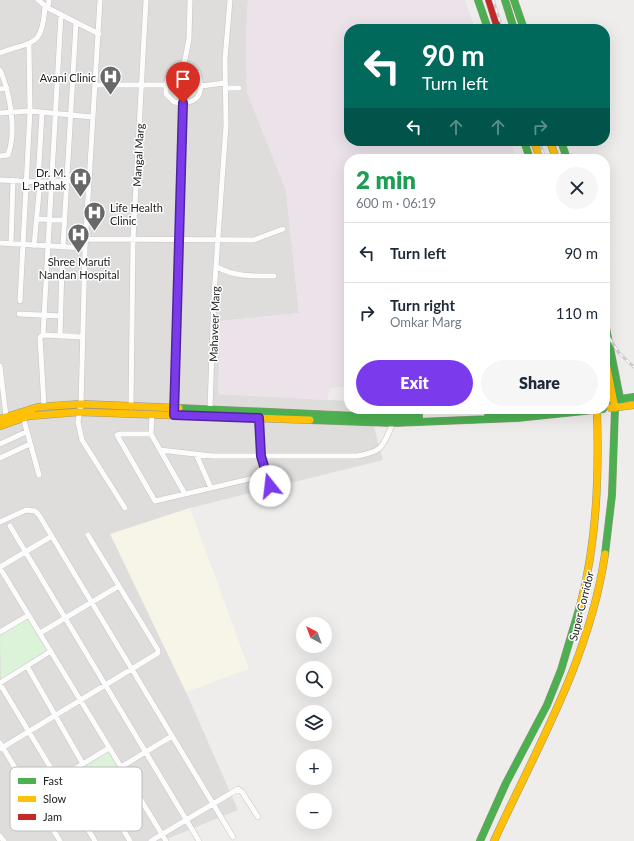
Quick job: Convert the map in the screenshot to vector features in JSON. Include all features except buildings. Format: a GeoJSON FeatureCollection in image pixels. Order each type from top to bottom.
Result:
{"type":"FeatureCollection","features":[{"type":"Feature","properties":{"kind":"main road"},"geometry":{"type":"LineString","coordinates":[[478,0],[486,24]]}},
{"type":"Feature","properties":{"kind":"main road"},"geometry":{"type":"LineString","coordinates":[[489,0],[496,24]]}},
{"type":"Feature","properties":{"kind":"main road"},"geometry":{"type":"LineString","coordinates":[[505,0],[512,24]]}},
{"type":"Feature","properties":{"kind":"main road"},"geometry":{"type":"LineString","coordinates":[[514,0],[522,24]]}},
{"type":"Feature","properties":{"kind":"main road"},"geometry":{"type":"LineString","coordinates":[[610,355],[617,400]]}},
{"type":"Feature","properties":{"kind":"main road","name":"Super Corridor"},"geometry":{"type":"LineString","coordinates":[[494,841],[518,789],[558,711],[586,638],[596,596],[607,534],[613,474],[613,433],[619,407],[610,376]]}},
{"type":"Feature","properties":{"kind":"main road"},"geometry":{"type":"LineString","coordinates":[[610,401],[634,397]]}},
{"type":"Feature","properties":{"kind":"main road"},"geometry":{"type":"LineString","coordinates":[[3,417],[44,406],[81,404],[131,407],[174,406],[402,417],[486,414]]}},
{"type":"Feature","properties":{"kind":"main road"},"geometry":{"type":"LineString","coordinates":[[610,408],[634,405]]}},
{"type":"Feature","properties":{"kind":"main road"},"geometry":{"type":"LineString","coordinates":[[0,426],[23,417],[44,413],[79,412],[393,423],[517,418],[552,414]]}},
{"type":"Feature","properties":{"kind":"main road","name":"Super Corridor"},"geometry":{"type":"LineString","coordinates":[[480,841],[506,784],[547,705],[561,670],[575,626],[585,583],[596,514],[599,452],[597,414]]}},
{"type":"Feature","properties":{"kind":"street"},"geometry":{"type":"LineString","coordinates":[[38,0],[47,7],[99,34]]}},
{"type":"Feature","properties":{"kind":"street"},"geometry":{"type":"LineString","coordinates":[[0,52],[30,45],[37,39],[43,28],[49,0]]}},
{"type":"Feature","properties":{"kind":"street"},"geometry":{"type":"LineString","coordinates":[[100,0],[85,248],[81,404],[78,422],[82,440],[125,508]]}},
{"type":"Feature","properties":{"kind":"street","name":"Mangal Marg"},"geometry":{"type":"LineString","coordinates":[[131,407],[133,240],[146,0]]}},
{"type":"Feature","properties":{"kind":"street"},"geometry":{"type":"LineString","coordinates":[[183,69],[189,39],[190,0]]}},
{"type":"Feature","properties":{"kind":"street","name":"Mahaveer Marg"},"geometry":{"type":"LineString","coordinates":[[210,408],[216,267],[226,125],[225,59],[230,0]]}},
{"type":"Feature","properties":{"kind":"street"},"geometry":{"type":"LineString","coordinates":[[44,406],[40,337],[43,335],[45,316],[50,181],[61,14]]}},
{"type":"Feature","properties":{"kind":"street"},"geometry":{"type":"LineString","coordinates":[[63,246],[63,220],[76,23]]}},
{"type":"Feature","properties":{"kind":"street"},"geometry":{"type":"LineString","coordinates":[[20,301],[30,111],[30,45]]}},
{"type":"Feature","properties":{"kind":"street"},"geometry":{"type":"LineString","coordinates":[[183,69],[198,73],[201,86],[196,99],[183,103],[169,99],[166,94],[166,85],[170,72],[183,69]]}},
{"type":"Feature","properties":{"kind":"street"},"geometry":{"type":"LineString","coordinates":[[0,70],[7,88],[11,113],[10,150],[8,155],[0,156]]}},
{"type":"Feature","properties":{"kind":"street"},"geometry":{"type":"LineString","coordinates":[[95,85],[166,85]]}},
{"type":"Feature","properties":{"kind":"street"},"geometry":{"type":"LineString","coordinates":[[201,86],[225,85],[239,88]]}},
{"type":"Feature","properties":{"kind":"street"},"geometry":{"type":"LineString","coordinates":[[0,89],[7,88]]}},
{"type":"Feature","properties":{"kind":"street"},"geometry":{"type":"LineString","coordinates":[[174,415],[183,103]]}},
{"type":"Feature","properties":{"kind":"street"},"geometry":{"type":"LineString","coordinates":[[0,113],[30,111],[92,117]]}},
{"type":"Feature","properties":{"kind":"street"},"geometry":{"type":"LineString","coordinates":[[34,246],[37,219],[42,112]]}},
{"type":"Feature","properties":{"kind":"street"},"geometry":{"type":"LineString","coordinates":[[0,180],[39,182],[89,180]]}},
{"type":"Feature","properties":{"kind":"street"},"geometry":{"type":"LineString","coordinates":[[11,244],[13,180]]}},
{"type":"Feature","properties":{"kind":"street"},"geometry":{"type":"LineString","coordinates":[[37,219],[63,220]]}},
{"type":"Feature","properties":{"kind":"street"},"geometry":{"type":"LineString","coordinates":[[86,238],[133,240],[254,240],[283,229]]}},
{"type":"Feature","properties":{"kind":"street"},"geometry":{"type":"LineString","coordinates":[[0,241],[11,244],[34,246],[85,248]]}},
{"type":"Feature","properties":{"kind":"street"},"geometry":{"type":"LineString","coordinates":[[216,267],[226,272],[238,275],[274,276]]}},
{"type":"Feature","properties":{"kind":"street"},"geometry":{"type":"LineString","coordinates":[[60,336],[62,268]]}},
{"type":"Feature","properties":{"kind":"street"},"geometry":{"type":"LineString","coordinates":[[19,314],[61,316]]}},
{"type":"Feature","properties":{"kind":"street"},"geometry":{"type":"LineString","coordinates":[[43,335],[82,337]]}},
{"type":"Feature","properties":{"kind":"street"},"geometry":{"type":"LineString","coordinates":[[0,366],[3,417]]}},
{"type":"Feature","properties":{"kind":"street"},"geometry":{"type":"LineString","coordinates":[[152,414],[151,434],[185,494]]}},
{"type":"Feature","properties":{"kind":"street"},"geometry":{"type":"LineString","coordinates":[[23,417],[26,432],[40,475]]}},
{"type":"Feature","properties":{"kind":"street"},"geometry":{"type":"LineString","coordinates":[[259,418],[261,456],[270,486]]}},
{"type":"Feature","properties":{"kind":"street"},"geometry":{"type":"LineString","coordinates":[[160,450],[245,457],[357,456],[375,453],[383,446],[393,423]]}},
{"type":"Feature","properties":{"kind":"street"},"geometry":{"type":"LineString","coordinates":[[0,444],[26,432]]}},
{"type":"Feature","properties":{"kind":"street"},"geometry":{"type":"LineString","coordinates":[[151,434],[117,435],[155,501],[267,475]]}},
{"type":"Feature","properties":{"kind":"street"},"geometry":{"type":"LineString","coordinates":[[0,458],[30,444]]}},
{"type":"Feature","properties":{"kind":"street"},"geometry":{"type":"LineString","coordinates":[[196,454],[210,488]]}},
{"type":"Feature","properties":{"kind":"street"},"geometry":{"type":"LineString","coordinates":[[0,522],[31,509],[39,515],[233,837]]}},
{"type":"Feature","properties":{"kind":"street"},"geometry":{"type":"LineString","coordinates":[[10,526],[199,841]]}},
{"type":"Feature","properties":{"kind":"street"},"geometry":{"type":"LineString","coordinates":[[14,767],[1,746],[29,732],[156,656],[158,653],[158,650],[88,535]]}},
{"type":"Feature","properties":{"kind":"street"},"geometry":{"type":"LineString","coordinates":[[52,536],[0,568],[121,767],[172,736]]}},
{"type":"Feature","properties":{"kind":"street"},"geometry":{"type":"LineString","coordinates":[[40,633],[119,586]]}},
{"type":"Feature","properties":{"kind":"street"},"geometry":{"type":"LineString","coordinates":[[1,629],[29,614]]}},
{"type":"Feature","properties":{"kind":"street"},"geometry":{"type":"LineString","coordinates":[[50,767],[0,683],[51,651]]}},
{"type":"Feature","properties":{"kind":"street"},"geometry":{"type":"LineString","coordinates":[[26,666],[83,764]]}},
{"type":"Feature","properties":{"kind":"street"},"geometry":{"type":"LineString","coordinates":[[78,767],[110,748]]}},
{"type":"Feature","properties":{"kind":"street"},"geometry":{"type":"LineString","coordinates":[[151,841],[238,789],[242,792],[258,817]]}},
{"type":"Feature","properties":{"kind":"street"},"geometry":{"type":"LineString","coordinates":[[142,802],[166,841]]}},
{"type":"Feature","properties":{"kind":"street"},"geometry":{"type":"LineString","coordinates":[[54,831],[60,841]]}},
{"type":"Feature","properties":{"kind":"street"},"geometry":{"type":"LineString","coordinates":[[89,831],[95,841]]}},
{"type":"Feature","properties":{"kind":"street"},"geometry":{"type":"LineString","coordinates":[[124,831],[130,841]]}},
{"type":"Feature","properties":{"kind":"street"},"geometry":{"type":"LineString","coordinates":[[0,836],[4,841]]}},
{"type":"Feature","properties":{"kind":"shaded area"},"geometry":{"type":"Polygon","coordinates":[[[0,0],[248,0],[246,37],[247,92],[286,190],[299,313],[221,321],[218,394],[344,401],[344,414],[370,414],[383,460],[190,508],[111,534],[186,692],[238,810],[162,841],[0,841],[0,0]]]}},
{"type":"Feature","properties":{"kind":"shaded area"},"geometry":{"type":"Polygon","coordinates":[[[248,0],[465,0],[473,24],[344,24],[344,146],[512,146],[515,154],[344,154],[344,387],[330,388],[328,400],[218,394],[221,321],[299,313],[286,190],[247,92],[246,37],[248,0]]]}},
{"type":"Feature","properties":{"kind":"shaded area"},"geometry":{"type":"Polygon","coordinates":[[[190,508],[249,669],[186,692],[110,534],[190,508]]]}},
{"type":"Feature","properties":{"kind":"green space"},"geometry":{"type":"Polygon","coordinates":[[[175,79],[197,79],[201,83],[199,101],[176,103],[174,100],[175,79]]]}},
{"type":"Feature","properties":{"kind":"green space"},"geometry":{"type":"Polygon","coordinates":[[[28,619],[48,651],[1,679],[0,636],[28,619]]]}},
{"type":"Feature","properties":{"kind":"green space"},"geometry":{"type":"Polygon","coordinates":[[[108,752],[117,767],[84,767],[108,752]]]}},
{"type":"Feature","properties":{"kind":"railway"},"geometry":{"type":"LineString","coordinates":[[493,0],[500,21]]}},
{"type":"Feature","properties":{"kind":"railway"},"geometry":{"type":"LineString","coordinates":[[541,146],[543,154]]}},
{"type":"Feature","properties":{"kind":"railway"},"geometry":{"type":"LineString","coordinates":[[610,339],[619,353],[634,367]]}},
{"type":"Feature","properties":{"kind":"traffic: fast"},"geometry":{"type":"LineString","coordinates":[[478,0],[486,24]]}},
{"type":"Feature","properties":{"kind":"traffic: fast"},"geometry":{"type":"LineString","coordinates":[[505,0],[512,24]]}},
{"type":"Feature","properties":{"kind":"traffic: fast"},"geometry":{"type":"LineString","coordinates":[[514,0],[522,24]]}},
{"type":"Feature","properties":{"kind":"traffic: fast"},"geometry":{"type":"LineString","coordinates":[[526,146],[528,154]]}},
{"type":"Feature","properties":{"kind":"traffic: fast"},"geometry":{"type":"LineString","coordinates":[[563,146],[565,154]]}},
{"type":"Feature","properties":{"kind":"traffic: fast"},"geometry":{"type":"LineString","coordinates":[[610,348],[621,403]]}},
{"type":"Feature","properties":{"kind":"traffic: fast"},"geometry":{"type":"LineString","coordinates":[[610,400],[634,397]]}},
{"type":"Feature","properties":{"kind":"traffic: fast"},"geometry":{"type":"LineString","coordinates":[[179,408],[357,416],[419,416]]}},
{"type":"Feature","properties":{"kind":"traffic: fast"},"geometry":{"type":"LineString","coordinates":[[605,554],[612,495],[615,408]]}},
{"type":"Feature","properties":{"kind":"traffic: fast"},"geometry":{"type":"LineString","coordinates":[[310,420],[393,423],[517,418],[555,414]]}},
{"type":"Feature","properties":{"kind":"traffic: fast"},"geometry":{"type":"LineString","coordinates":[[480,841],[506,783],[547,705],[561,670],[580,606]]}},
{"type":"Feature","properties":{"kind":"traffic: slow"},"geometry":{"type":"LineString","coordinates":[[536,146],[538,154]]}},
{"type":"Feature","properties":{"kind":"traffic: slow"},"geometry":{"type":"LineString","coordinates":[[552,146],[554,154]]}},
{"type":"Feature","properties":{"kind":"traffic: slow"},"geometry":{"type":"LineString","coordinates":[[610,383],[615,408]]}},
{"type":"Feature","properties":{"kind":"traffic: slow"},"geometry":{"type":"LineString","coordinates":[[0,419],[38,407],[81,404],[179,408]]}},
{"type":"Feature","properties":{"kind":"traffic: slow"},"geometry":{"type":"LineString","coordinates":[[611,408],[634,405]]}},
{"type":"Feature","properties":{"kind":"traffic: slow"},"geometry":{"type":"LineString","coordinates":[[0,426],[29,416],[79,412],[310,420]]}},
{"type":"Feature","properties":{"kind":"traffic: slow"},"geometry":{"type":"LineString","coordinates":[[580,606],[590,558],[596,509],[598,459],[597,414]]}},
{"type":"Feature","properties":{"kind":"traffic: slow"},"geometry":{"type":"LineString","coordinates":[[494,841],[544,736],[575,666],[598,592],[605,554]]}},
{"type":"Feature","properties":{"kind":"traffic: jam"},"geometry":{"type":"LineString","coordinates":[[489,0],[496,24]]}},
{"type":"Feature","properties":{"kind":"place","name":"Avani Clinic"},"geometry":{"type":"Point","coordinates":[111,96]}},
{"type":"Feature","properties":{"kind":"place","name":"Dr. M. L. Pathak"},"geometry":{"type":"Point","coordinates":[81,198]}},
{"type":"Feature","properties":{"kind":"place","name":"Life Health Clinic"},"geometry":{"type":"Point","coordinates":[95,232]}},
{"type":"Feature","properties":{"kind":"place","name":"Shree Maruti Nandan Hospital"},"geometry":{"type":"Point","coordinates":[79,254]}},
{"type":"Feature","properties":{"kind":"route"},"geometry":{"type":"LineString","coordinates":[[183,103],[174,415],[259,418],[261,456],[270,486]]}}]}
